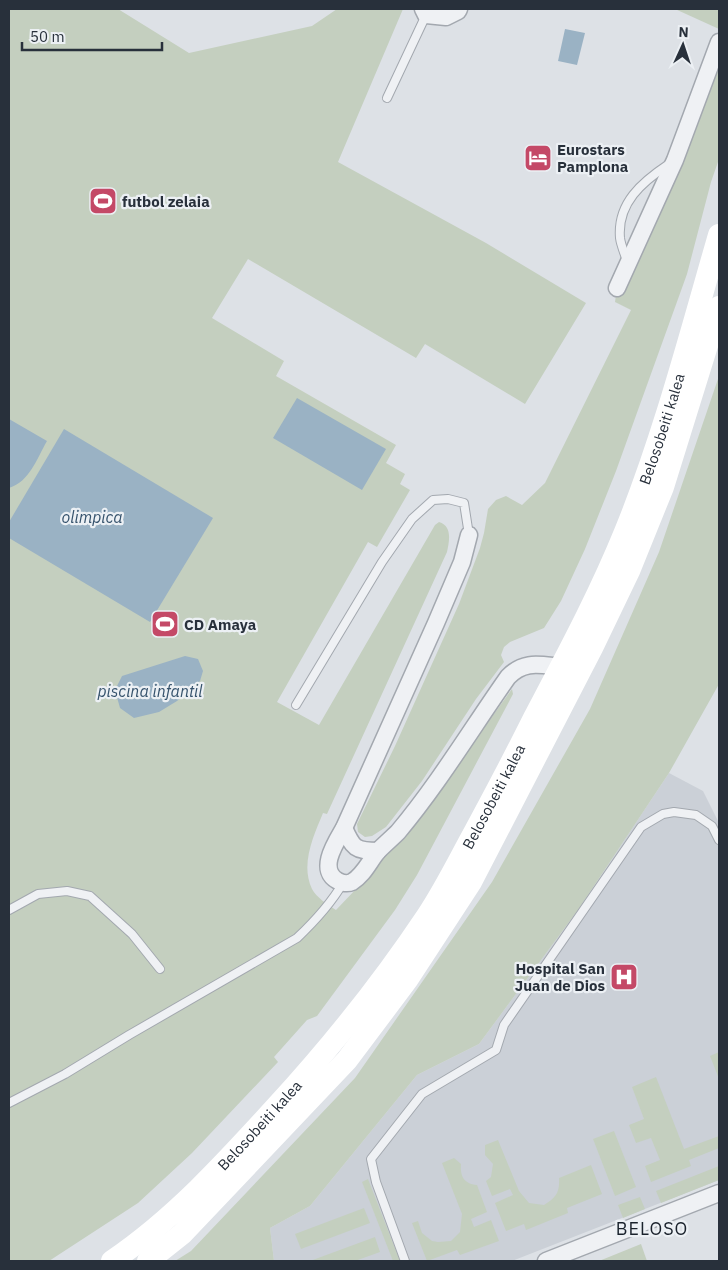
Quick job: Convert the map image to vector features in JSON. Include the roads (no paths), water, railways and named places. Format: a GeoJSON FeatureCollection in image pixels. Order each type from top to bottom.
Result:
{"type":"FeatureCollection","features":[{"type":"Feature","properties":{"kind":"main road","name":"Belosobeiti kalea"},"geometry":{"type":"LineString","coordinates":[[112,1261],[132,1248],[181,1206],[254,1132],[326,1052],[428,914],[447,882],[561,667],[604,580],[641,489],[675,385],[719,236]]}},
{"type":"Feature","properties":{"kind":"main road","name":"Belosobeiti kalea"},"geometry":{"type":"LineString","coordinates":[[148,1261],[182,1234],[347,1060],[407,980],[471,882],[592,648],[629,571],[663,487],[719,307]]}},
{"type":"Feature","properties":{"kind":"street"},"geometry":{"type":"LineString","coordinates":[[424,12],[446,17],[459,9]]}},
{"type":"Feature","properties":{"kind":"street"},"geometry":{"type":"LineString","coordinates":[[617,288],[675,160],[719,42]]}},
{"type":"Feature","properties":{"kind":"street"},"geometry":{"type":"LineString","coordinates":[[469,535],[462,562],[436,623],[344,828],[334,846],[328,863],[329,871],[335,880],[343,883],[351,882],[362,874],[378,851],[397,833],[430,790],[508,676],[516,668],[524,666],[561,667]]}},
{"type":"Feature","properties":{"kind":"street"},"geometry":{"type":"LineString","coordinates":[[344,828],[352,845],[363,851],[378,851]]}},
{"type":"Feature","properties":{"kind":"street"},"geometry":{"type":"LineString","coordinates":[[546,1261],[719,1193]]}},
{"type":"Feature","properties":{"kind":"lane"},"geometry":{"type":"LineString","coordinates":[[387,98],[424,12]]}},
{"type":"Feature","properties":{"kind":"lane"},"geometry":{"type":"LineString","coordinates":[[628,264],[620,239],[621,215],[632,194],[654,174],[675,160]]}},
{"type":"Feature","properties":{"kind":"lane"},"geometry":{"type":"LineString","coordinates":[[296,705],[382,562],[412,519],[433,500],[448,499],[459,501],[464,503],[469,535]]}},
{"type":"Feature","properties":{"kind":"lane"},"geometry":{"type":"LineString","coordinates":[[406,1261],[376,1182],[371,1160],[422,1094],[496,1050],[504,1025],[641,827],[663,814],[674,812],[696,815],[712,826],[719,840]]}},
{"type":"Feature","properties":{"kind":"lane"},"geometry":{"type":"LineString","coordinates":[[9,1103],[65,1074],[297,938],[329,905],[343,883]]}},
{"type":"Feature","properties":{"kind":"lane"},"geometry":{"type":"LineString","coordinates":[[9,910],[38,894],[67,891],[90,896],[132,934],[160,969]]}},
{"type":"Feature","properties":{"kind":"water"},"geometry":{"type":"Polygon","coordinates":[[[565,29],[585,33],[577,65],[558,61],[565,29]]]}},
{"type":"Feature","properties":{"kind":"water"},"geometry":{"type":"Polygon","coordinates":[[[297,398],[386,449],[362,490],[273,438],[297,398]]]}},
{"type":"Feature","properties":{"kind":"water"},"geometry":{"type":"Polygon","coordinates":[[[9,419],[47,441],[27,475],[16,485],[9,488],[9,419]]]}},
{"type":"Feature","properties":{"kind":"water","name":"olimpica"},"geometry":{"type":"Polygon","coordinates":[[[64,429],[213,518],[150,622],[9,538],[9,522],[64,429]]]}},
{"type":"Feature","properties":{"kind":"water","name":"piscina infantil"},"geometry":{"type":"Polygon","coordinates":[[[185,656],[198,659],[203,671],[200,681],[177,701],[159,712],[134,718],[120,708],[115,690],[122,676],[185,656]]]}},
{"type":"Feature","properties":{"kind":"place","name":"Eurostars Pamplona"},"geometry":{"type":"Point","coordinates":[538,158]}},
{"type":"Feature","properties":{"kind":"place","name":"futbol zelaia"},"geometry":{"type":"Point","coordinates":[103,201]}},
{"type":"Feature","properties":{"kind":"place","name":"CD Amaya"},"geometry":{"type":"Point","coordinates":[165,624]}},
{"type":"Feature","properties":{"kind":"place","name":"Hospital San Juan de Dios"},"geometry":{"type":"Point","coordinates":[624,977]}},
{"type":"Feature","properties":{"kind":"district","name":"BELOSO"},"geometry":{"type":"Point","coordinates":[652,1228]}}]}
